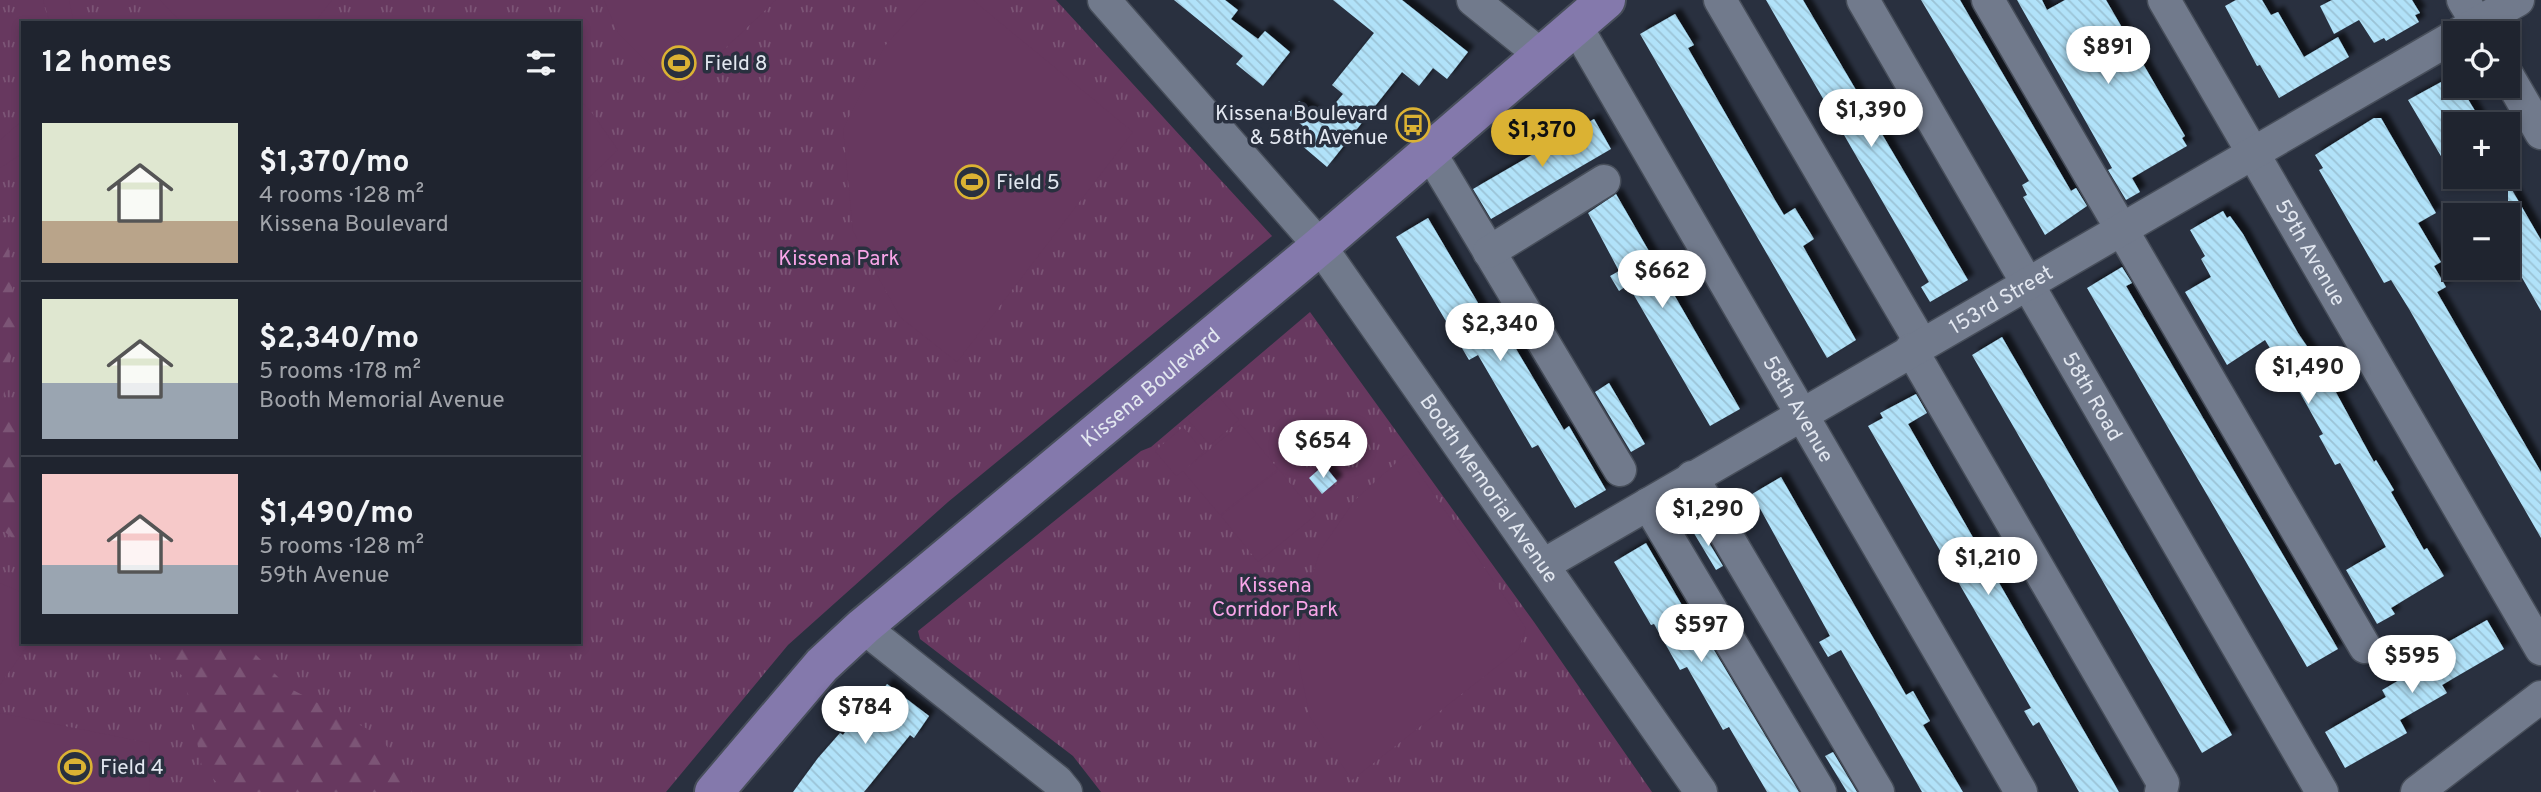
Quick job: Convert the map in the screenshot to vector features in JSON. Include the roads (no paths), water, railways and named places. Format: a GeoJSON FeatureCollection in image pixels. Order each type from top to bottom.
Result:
{"type":"FeatureCollection","features":[{"type":"Feature","properties":{"kind":"main road","name":"Kissena Boulevard"},"geometry":{"type":"LineString","coordinates":[[714,792],[822,665],[863,627],[1320,246],[1606,0]]}},
{"type":"Feature","properties":{"kind":"street","name":"Booth Memorial Avenue"},"geometry":{"type":"LineString","coordinates":[[1104,0],[1320,246],[1545,564],[1701,792]]}},
{"type":"Feature","properties":{"kind":"street"},"geometry":{"type":"LineString","coordinates":[[1473,0],[1541,55]]}},
{"type":"Feature","properties":{"kind":"street"},"geometry":{"type":"LineString","coordinates":[[1720,0],[2163,783],[2161,792]]}},
{"type":"Feature","properties":{"kind":"street","name":"58th Road"},"geometry":{"type":"LineString","coordinates":[[1863,0],[2322,792]]}},
{"type":"Feature","properties":{"kind":"street"},"geometry":{"type":"LineString","coordinates":[[1988,0],[2365,648]]}},
{"type":"Feature","properties":{"kind":"street","name":"59th Avenue"},"geometry":{"type":"LineString","coordinates":[[2164,0],[2541,649]]}},
{"type":"Feature","properties":{"kind":"street","name":"153rd Street"},"geometry":{"type":"LineString","coordinates":[[2476,21],[2518,0]]}},
{"type":"Feature","properties":{"kind":"street","name":"58th Avenue"},"geometry":{"type":"LineString","coordinates":[[1576,26],[2021,792]]}},
{"type":"Feature","properties":{"kind":"street","name":"153rd Street"},"geometry":{"type":"LineString","coordinates":[[1545,564],[2443,40]]}},
{"type":"Feature","properties":{"kind":"street"},"geometry":{"type":"LineString","coordinates":[[2520,97],[2541,133]]}},
{"type":"Feature","properties":{"kind":"street"},"geometry":{"type":"LineString","coordinates":[[1429,151],[1620,470]]}},
{"type":"Feature","properties":{"kind":"street"},"geometry":{"type":"LineString","coordinates":[[1489,252],[1605,181]]}},
{"type":"Feature","properties":{"kind":"street"},"geometry":{"type":"LineString","coordinates":[[1692,477],[1878,792]]}},
{"type":"Feature","properties":{"kind":"street"},"geometry":{"type":"LineString","coordinates":[[1648,504],[1820,792]]}},
{"type":"Feature","properties":{"kind":"street"},"geometry":{"type":"LineString","coordinates":[[863,627],[1057,781],[1066,792]]}},
{"type":"Feature","properties":{"kind":"street"},"geometry":{"type":"LineString","coordinates":[[2417,792],[2541,697]]}},
{"type":"Feature","properties":{"kind":"place","name":"Field 8"},"geometry":{"type":"Point","coordinates":[679,63]}},
{"type":"Feature","properties":{"kind":"place","name":"Kissena Boulevard & 58th Avenue"},"geometry":{"type":"Point","coordinates":[1413,125]}},
{"type":"Feature","properties":{"kind":"place","name":"Field 5"},"geometry":{"type":"Point","coordinates":[972,182]}},
{"type":"Feature","properties":{"kind":"place","name":"Field 4"},"geometry":{"type":"Point","coordinates":[75,767]}},
{"type":"Feature","properties":{"kind":"park label","name":"Kissena Park"},"geometry":{"type":"Point","coordinates":[839,258]}},
{"type":"Feature","properties":{"kind":"park label","name":"Kissena Corridor Park"},"geometry":{"type":"Point","coordinates":[1275,597]}}]}
